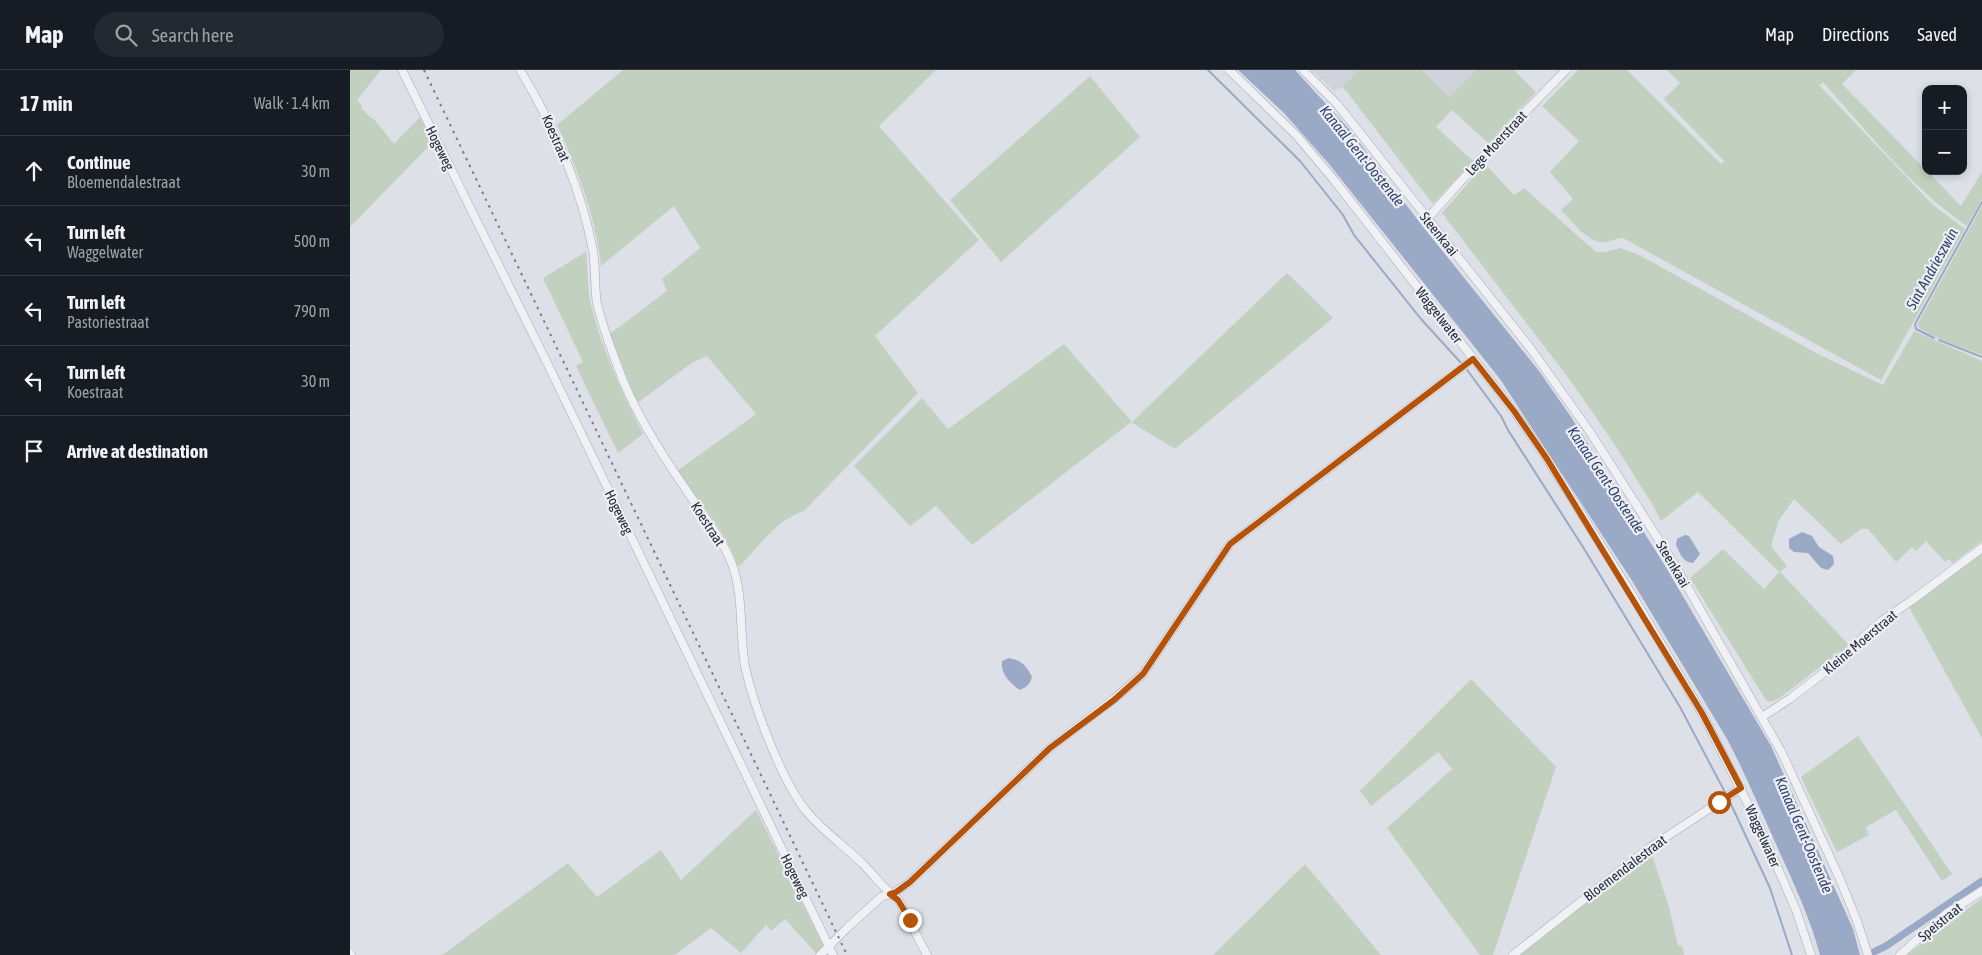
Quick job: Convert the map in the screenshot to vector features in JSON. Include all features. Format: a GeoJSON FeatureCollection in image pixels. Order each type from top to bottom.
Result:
{"type":"FeatureCollection","features":[{"type":"Feature","properties":{"kind":"street","name":"Hogeweg"},"geometry":{"type":"LineString","coordinates":[[402,70],[554,377],[831,951]]}},
{"type":"Feature","properties":{"kind":"street","name":"Koestraat"},"geometry":{"type":"LineString","coordinates":[[520,70],[545,112],[571,173],[593,251],[599,312],[624,381],[650,434],[679,481],[718,535],[732,564],[738,587],[745,665],[761,715],[787,779],[807,812],[862,863],[890,894],[898,900],[926,955]]}},
{"type":"Feature","properties":{"kind":"street","name":"Waggelwater"},"geometry":{"type":"LineString","coordinates":[[1228,70],[1297,136],[1316,158],[1467,364],[1514,411],[1547,459],[1702,713],[1741,788],[1796,910],[1811,955]]}},
{"type":"Feature","properties":{"kind":"street","name":"Steenkaai"},"geometry":{"type":"LineString","coordinates":[[1303,70],[1337,104],[1531,349],[1590,432],[1676,567],[1782,753],[1857,921],[1868,955]]}},
{"type":"Feature","properties":{"kind":"street","name":"Lege Moerstraat"},"geometry":{"type":"LineString","coordinates":[[1427,219],[1495,143],[1566,70]]}},
{"type":"Feature","properties":{"kind":"street"},"geometry":{"type":"LineString","coordinates":[[820,955],[831,951],[847,928],[881,897],[896,892],[910,882],[1050,748],[1114,700],[1138,678],[1157,654],[1230,544],[1467,364]]}},
{"type":"Feature","properties":{"kind":"street","name":"Kleine Moerstraat"},"geometry":{"type":"LineString","coordinates":[[1762,717],[1791,698],[1830,668],[1880,622],[1982,548]]}},
{"type":"Feature","properties":{"kind":"street","name":"Bloemendalestraat"},"geometry":{"type":"LineString","coordinates":[[1513,955],[1649,848],[1741,788]]}},
{"type":"Feature","properties":{"kind":"street","name":"Speistraat"},"geometry":{"type":"LineString","coordinates":[[1900,955],[1948,913],[1982,891]]}},
{"type":"Feature","properties":{"kind":"shaded area"},"geometry":{"type":"Polygon","coordinates":[[[1312,70],[1359,70],[1342,87],[1334,91],[1312,70]]]}},
{"type":"Feature","properties":{"kind":"shaded area"},"geometry":{"type":"Polygon","coordinates":[[[1422,70],[1476,70],[1449,97],[1422,70]]]}},
{"type":"Feature","properties":{"kind":"green space"},"geometry":{"type":"Polygon","coordinates":[[[350,70],[381,70],[357,100],[362,106],[361,108],[373,118],[394,144],[420,117],[432,143],[350,227],[350,70]]]}},
{"type":"Feature","properties":{"kind":"green space"},"geometry":{"type":"Polygon","coordinates":[[[623,70],[936,70],[879,126],[979,240],[875,336],[918,393],[804,511],[778,526],[738,566],[719,528],[677,471],[756,414],[707,356],[692,363],[637,403],[610,334],[667,291],[662,279],[700,248],[674,206],[601,266],[595,230],[585,194],[557,125],[623,70]]]}},
{"type":"Feature","properties":{"kind":"green space"},"geometry":{"type":"Polygon","coordinates":[[[1359,70],[1422,70],[1449,97],[1476,70],[1514,70],[1536,92],[1488,143],[1452,110],[1436,127],[1473,161],[1433,204],[1342,87],[1359,70]]]}},
{"type":"Feature","properties":{"kind":"green space"},"geometry":{"type":"Polygon","coordinates":[[[1578,70],[1627,70],[1721,164],[1724,161],[1664,99],[1680,83],[1667,70],[1856,70],[1842,84],[1922,166],[1922,175],[1931,175],[1961,206],[1982,172],[1982,199],[1967,226],[1927,194],[1891,159],[1823,82],[1819,85],[1933,205],[1965,229],[1881,380],[1623,238],[1599,242],[1588,237],[1578,229],[1561,210],[1573,199],[1550,172],[1579,141],[1542,106],[1578,70]]]}},
{"type":"Feature","properties":{"kind":"green space"},"geometry":{"type":"Polygon","coordinates":[[[1090,76],[1140,137],[1001,262],[950,200],[1090,76]]]}},
{"type":"Feature","properties":{"kind":"green space"},"geometry":{"type":"Polygon","coordinates":[[[1485,164],[1514,195],[1524,188],[1596,252],[1620,248],[1639,255],[1820,355],[1883,385],[1914,331],[1982,361],[1982,541],[1953,563],[1949,559],[1945,562],[1926,541],[1916,551],[1912,547],[1896,562],[1868,529],[1861,529],[1841,544],[1794,499],[1779,520],[1771,546],[1787,566],[1780,572],[1849,645],[1778,699],[1770,702],[1766,700],[1690,578],[1723,549],[1764,589],[1779,572],[1698,492],[1661,521],[1615,445],[1570,380],[1442,213],[1485,164]]]}},
{"type":"Feature","properties":{"kind":"green space"},"geometry":{"type":"Polygon","coordinates":[[[1982,206],[1982,355],[1927,333],[1917,325],[1982,206]]]}},
{"type":"Feature","properties":{"kind":"green space"},"geometry":{"type":"Polygon","coordinates":[[[586,252],[591,305],[601,338],[613,371],[643,434],[618,453],[576,366],[583,362],[543,278],[586,252]]]}},
{"type":"Feature","properties":{"kind":"green space"},"geometry":{"type":"Polygon","coordinates":[[[1287,273],[1333,318],[1175,449],[1131,422],[972,545],[936,506],[910,526],[854,466],[922,398],[948,429],[1064,344],[1132,422],[1287,273]]]}},
{"type":"Feature","properties":{"kind":"green space"},"geometry":{"type":"Polygon","coordinates":[[[1982,554],[1982,738],[1909,607],[1982,554]]]}},
{"type":"Feature","properties":{"kind":"green space"},"geometry":{"type":"Polygon","coordinates":[[[1471,679],[1556,767],[1493,955],[1480,955],[1387,828],[1452,769],[1438,752],[1371,806],[1360,791],[1471,679]]]}},
{"type":"Feature","properties":{"kind":"green space"},"geometry":{"type":"Polygon","coordinates":[[[1858,736],[1952,874],[1942,881],[1896,810],[1866,827],[1869,835],[1837,852],[1801,777],[1858,736]]]}},
{"type":"Feature","properties":{"kind":"green space"},"geometry":{"type":"Polygon","coordinates":[[[756,810],[823,945],[821,950],[816,953],[785,919],[771,931],[766,925],[741,953],[711,928],[675,955],[442,955],[568,863],[597,897],[661,850],[681,880],[756,810]]]}},
{"type":"Feature","properties":{"kind":"green space"},"geometry":{"type":"Polygon","coordinates":[[[1651,852],[1669,907],[1678,946],[1682,945],[1684,955],[1520,955],[1651,852]]]}},
{"type":"Feature","properties":{"kind":"green space"},"geometry":{"type":"Polygon","coordinates":[[[1305,864],[1381,955],[1213,955],[1305,864]]]}},
{"type":"Feature","properties":{"kind":"green space"},"geometry":{"type":"Polygon","coordinates":[[[1982,898],[1982,955],[1907,955],[1982,898]]]}},
{"type":"Feature","properties":{"kind":"water","name":"Kanaal Gent-Oostende"},"geometry":{"type":"Polygon","coordinates":[[[1238,70],[1295,70],[1350,130],[1420,223],[1539,371],[1571,417],[1664,564],[1771,746],[1853,929],[1860,955],[1820,955],[1794,885],[1727,739],[1631,579],[1500,379],[1329,164],[1284,113],[1238,70]]]}},
{"type":"Feature","properties":{"kind":"water"},"geometry":{"type":"Polygon","coordinates":[[[1802,532],[1812,536],[1819,547],[1833,556],[1834,564],[1828,570],[1821,568],[1808,553],[1794,552],[1789,548],[1789,539],[1802,532]]]}},
{"type":"Feature","properties":{"kind":"water"},"geometry":{"type":"Polygon","coordinates":[[[1685,535],[1689,536],[1700,554],[1693,563],[1684,559],[1676,545],[1677,539],[1685,535]]]}},
{"type":"Feature","properties":{"kind":"water"},"geometry":{"type":"Polygon","coordinates":[[[1009,658],[1023,664],[1028,669],[1032,677],[1025,688],[1020,690],[1004,674],[1002,661],[1009,658]]]}},
{"type":"Feature","properties":{"kind":"waterway"},"geometry":{"type":"LineString","coordinates":[[1208,70],[1300,161],[1343,215],[1354,235],[1421,319],[1462,364]]}},
{"type":"Feature","properties":{"kind":"waterway","name":"Sint Andrieszwin"},"geometry":{"type":"LineString","coordinates":[[1934,338],[1916,329],[1915,324],[1982,202]]}},
{"type":"Feature","properties":{"kind":"waterway","name":"Sint Andrieszwin"},"geometry":{"type":"LineString","coordinates":[[1939,340],[1982,357]]}},
{"type":"Feature","properties":{"kind":"waterway"},"geometry":{"type":"LineString","coordinates":[[1465,367],[1501,416],[1583,547],[1680,707],[1727,796]]}},
{"type":"Feature","properties":{"kind":"waterway"},"geometry":{"type":"LineString","coordinates":[[1729,800],[1770,888],[1792,955]]}},
{"type":"Feature","properties":{"kind":"waterway"},"geometry":{"type":"LineString","coordinates":[[1874,952],[1886,946],[1982,881]]}},
{"type":"Feature","properties":{"kind":"railway"},"geometry":{"type":"LineString","coordinates":[[424,70],[847,955]]}},
{"type":"Feature","properties":{"kind":"route"},"geometry":{"type":"LineString","coordinates":[[910,920],[898,900],[890,894],[910,882],[1050,748],[1114,700],[1143,674],[1230,544],[1473,359],[1514,411],[1547,459],[1702,713],[1741,788],[1719,802]]}}]}
